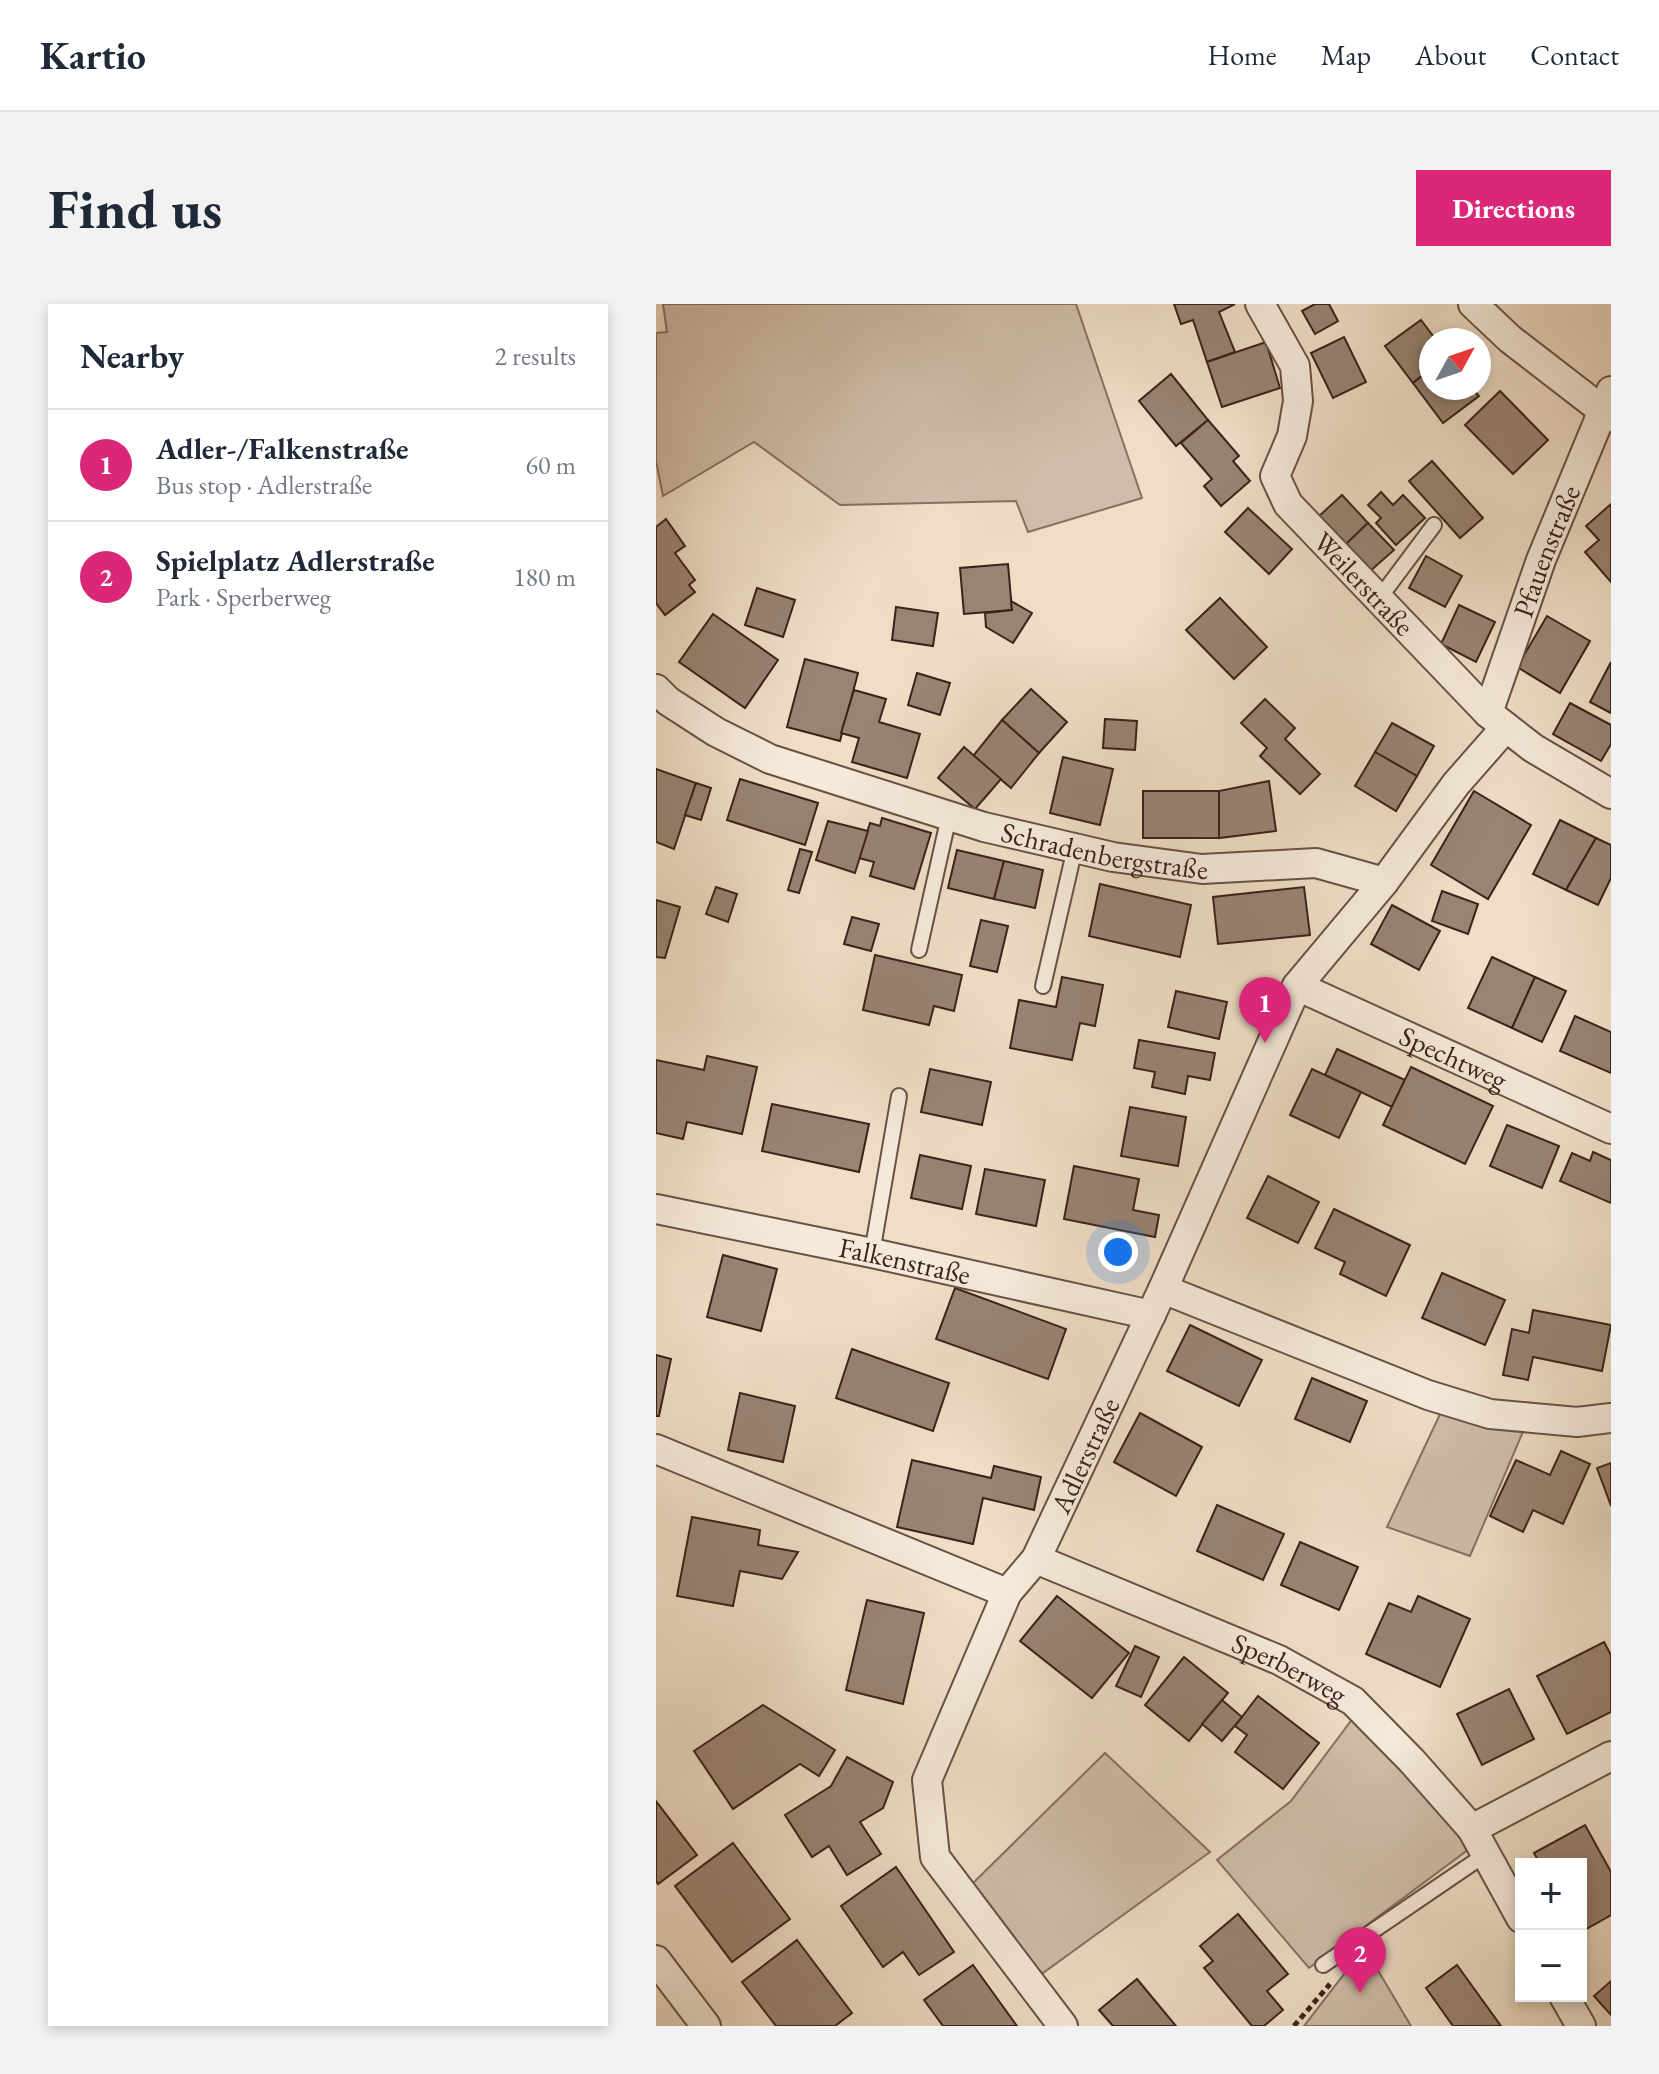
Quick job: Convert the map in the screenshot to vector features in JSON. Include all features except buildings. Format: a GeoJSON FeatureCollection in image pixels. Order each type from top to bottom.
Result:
{"type":"FeatureCollection","features":[{"type":"Feature","properties":{"kind":"street","name":"Weilerstraße"},"geometry":{"type":"LineString","coordinates":[[1260,304],[1295,366],[1298,401],[1292,436],[1275,476],[1288,504],[1497,720],[1533,748],[1611,794]]}},
{"type":"Feature","properties":{"kind":"street"},"geometry":{"type":"LineString","coordinates":[[1473,304],[1510,339],[1608,406]]}},
{"type":"Feature","properties":{"kind":"street","name":"Pfauenstraße"},"geometry":{"type":"LineString","coordinates":[[1497,720],[1541,560],[1608,406]]}},
{"type":"Feature","properties":{"kind":"street","name":"Schradenbergstraße"},"geometry":{"type":"LineString","coordinates":[[656,689],[668,701],[716,732],[770,759],[984,827],[1113,857],[1202,869],[1316,863],[1384,882]]}},
{"type":"Feature","properties":{"kind":"street"},"geometry":{"type":"LineString","coordinates":[[1384,882],[1456,784],[1497,720]]}},
{"type":"Feature","properties":{"kind":"street","name":"Adlerstraße"},"geometry":{"type":"LineString","coordinates":[[1063,2026],[935,1857],[927,1780],[1007,1593],[1036,1559],[1151,1315],[1297,986],[1384,882]]}},
{"type":"Feature","properties":{"kind":"street","name":"Spechtweg"},"geometry":{"type":"LineString","coordinates":[[1297,986],[1611,1129]]}},
{"type":"Feature","properties":{"kind":"street","name":"Falkenstraße"},"geometry":{"type":"LineString","coordinates":[[656,1209],[1151,1315]]}},
{"type":"Feature","properties":{"kind":"street"},"geometry":{"type":"LineString","coordinates":[[1163,1289],[1428,1395],[1490,1414],[1577,1422],[1611,1418]]}},
{"type":"Feature","properties":{"kind":"street"},"geometry":{"type":"LineString","coordinates":[[656,1449],[1007,1593]]}},
{"type":"Feature","properties":{"kind":"street","name":"Sperberweg"},"geometry":{"type":"LineString","coordinates":[[1036,1559],[1279,1660],[1353,1701],[1472,1829],[1515,1907]]}},
{"type":"Feature","properties":{"kind":"street"},"geometry":{"type":"LineString","coordinates":[[1472,1829],[1611,1756]]}},
{"type":"Feature","properties":{"kind":"street"},"geometry":{"type":"LineString","coordinates":[[656,1960],[706,2026]]}},
{"type":"Feature","properties":{"kind":"street"},"geometry":{"type":"LineString","coordinates":[[1567,2002],[1581,2026]]}},
{"type":"Feature","properties":{"kind":"lane"},"geometry":{"type":"LineString","coordinates":[[1378,600],[1434,525]]}},
{"type":"Feature","properties":{"kind":"lane"},"geometry":{"type":"LineString","coordinates":[[919,950],[949,816]]}},
{"type":"Feature","properties":{"kind":"lane"},"geometry":{"type":"LineString","coordinates":[[1043,986],[1075,848]]}},
{"type":"Feature","properties":{"kind":"lane"},"geometry":{"type":"LineString","coordinates":[[872,1253],[899,1096]]}},
{"type":"Feature","properties":{"kind":"lane"},"geometry":{"type":"LineString","coordinates":[[1323,1965],[1486,1854]]}},
{"type":"Feature","properties":{"kind":"path"},"geometry":{"type":"LineString","coordinates":[[1294,2026],[1333,1980],[1323,1965]]}},
{"type":"Feature","properties":{"kind":"shaded area"},"geometry":{"type":"Polygon","coordinates":[[[663,304],[1076,304],[1142,498],[1028,532],[1016,501],[840,505],[754,442],[663,496],[656,461],[656,333],[667,332],[663,304]]]}},
{"type":"Feature","properties":{"kind":"shaded area"},"geometry":{"type":"Polygon","coordinates":[[[1442,1410],[1525,1427],[1470,1556],[1387,1527],[1442,1410]]]}},
{"type":"Feature","properties":{"kind":"shaded area"},"geometry":{"type":"Polygon","coordinates":[[[1353,1718],[1473,1846],[1309,1968],[1217,1860],[1291,1801],[1353,1718]]]}},
{"type":"Feature","properties":{"kind":"shaded area"},"geometry":{"type":"Polygon","coordinates":[[[1105,1753],[1210,1852],[1036,1978],[967,1889],[1105,1753]]]}},
{"type":"Feature","properties":{"kind":"shaded area"},"geometry":{"type":"Polygon","coordinates":[[[1370,1957],[1411,2026],[1304,2026],[1355,1960],[1370,1957]]]}},
{"type":"Feature","properties":{"kind":"place","name":"Adler-/Falkenstraße"},"geometry":{"type":"Point","coordinates":[1265,1043]}},
{"type":"Feature","properties":{"kind":"place","name":"Spielplatz Adlerstraße"},"geometry":{"type":"Point","coordinates":[1360,1993]}}]}
